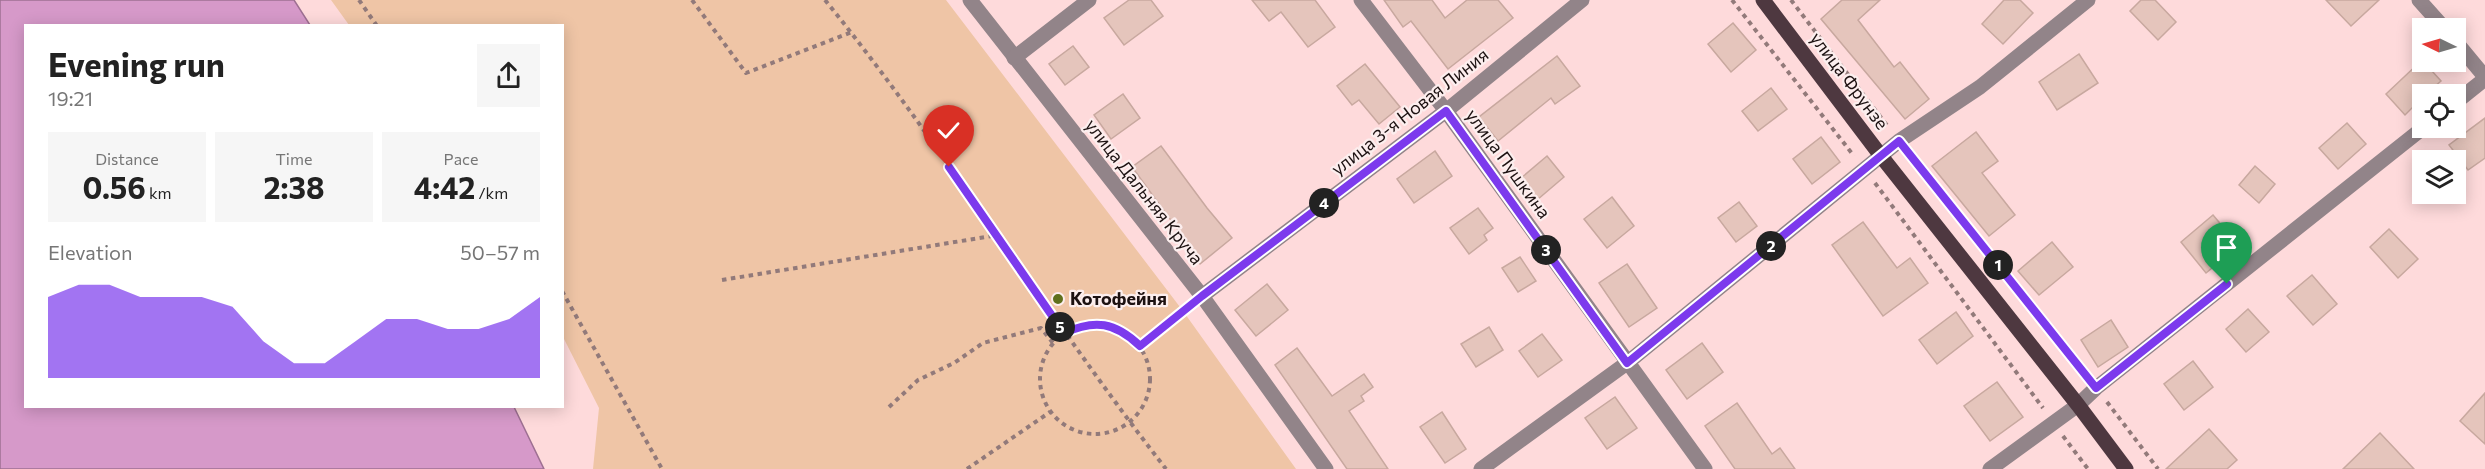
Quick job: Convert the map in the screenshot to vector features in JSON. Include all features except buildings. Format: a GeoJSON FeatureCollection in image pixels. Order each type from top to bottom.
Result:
{"type":"FeatureCollection","features":[{"type":"Feature","properties":{"kind":"main road","name":"улица Фрунзе"},"geometry":{"type":"LineString","coordinates":[[1763,0],[1881,156],[2079,405],[2126,469]]}},
{"type":"Feature","properties":{"kind":"street","name":"улица Дальняя Круча"},"geometry":{"type":"LineString","coordinates":[[970,0],[1202,296],[1326,469]]}},
{"type":"Feature","properties":{"kind":"street"},"geometry":{"type":"LineString","coordinates":[[1014,58],[1089,0]]}},
{"type":"Feature","properties":{"kind":"street","name":"улица Пушкина"},"geometry":{"type":"LineString","coordinates":[[1361,0],[1446,111],[1705,469]]}},
{"type":"Feature","properties":{"kind":"street","name":"улица 3-я Новая Линия"},"geometry":{"type":"LineString","coordinates":[[1202,296],[1446,111],[1582,0]]}},
{"type":"Feature","properties":{"kind":"street"},"geometry":{"type":"LineString","coordinates":[[1480,469],[1627,363],[1899,141],[1980,87],[2088,0]]}},
{"type":"Feature","properties":{"kind":"street"},"geometry":{"type":"LineString","coordinates":[[2420,0],[2435,18]]}},
{"type":"Feature","properties":{"kind":"street"},"geometry":{"type":"LineString","coordinates":[[2466,54],[2485,78],[2466,94]]}},
{"type":"Feature","properties":{"kind":"street"},"geometry":{"type":"LineString","coordinates":[[1990,469],[2079,405],[2096,388],[2412,137]]}},
{"type":"Feature","properties":{"kind":"path"},"geometry":{"type":"LineString","coordinates":[[359,0],[376,24]]}},
{"type":"Feature","properties":{"kind":"path"},"geometry":{"type":"LineString","coordinates":[[692,0],[746,73],[852,32]]}},
{"type":"Feature","properties":{"kind":"path"},"geometry":{"type":"LineString","coordinates":[[825,0],[852,32],[998,235],[1064,333],[1166,469]]}},
{"type":"Feature","properties":{"kind":"path"},"geometry":{"type":"LineString","coordinates":[[1731,0],[1866,170],[2088,469]]}},
{"type":"Feature","properties":{"kind":"path"},"geometry":{"type":"LineString","coordinates":[[1791,0],[1899,141],[2158,469]]}},
{"type":"Feature","properties":{"kind":"path"},"geometry":{"type":"LineString","coordinates":[[722,280],[998,235]]}},
{"type":"Feature","properties":{"kind":"path"},"geometry":{"type":"LineString","coordinates":[[564,295],[662,469]]}},
{"type":"Feature","properties":{"kind":"path"},"geometry":{"type":"LineString","coordinates":[[1140,346],[1202,296]]}},
{"type":"Feature","properties":{"kind":"path"},"geometry":{"type":"LineString","coordinates":[[1096,324],[1113,327],[1128,334],[1140,346],[1147,361],[1150,378],[1148,395],[1141,410],[1130,423],[1114,432],[1096,435],[1079,433],[1063,425],[1050,412],[1042,395],[1040,377],[1043,359],[1053,343],[1064,333],[1079,326],[1096,324]]}},
{"type":"Feature","properties":{"kind":"path"},"geometry":{"type":"LineString","coordinates":[[888,406],[918,380],[954,363],[983,343],[1041,328],[1053,343]]}},
{"type":"Feature","properties":{"kind":"path"},"geometry":{"type":"LineString","coordinates":[[967,469],[1050,412]]}},
{"type":"Feature","properties":{"kind":"shaded area"},"geometry":{"type":"Polygon","coordinates":[[[0,0],[294,0],[309,24],[24,24],[24,408],[514,408],[544,469],[0,469],[0,0]]]}},
{"type":"Feature","properties":{"kind":"shaded area"},"geometry":{"type":"Polygon","coordinates":[[[331,0],[946,0],[1183,311],[1296,469],[593,469],[599,408],[564,339],[564,24],[348,24],[331,0]]]}},
{"type":"Feature","properties":{"kind":"place","name":"Котофейня"},"geometry":{"type":"Point","coordinates":[1058,299]}},
{"type":"Feature","properties":{"kind":"route"},"geometry":{"type":"LineString","coordinates":[[949,167],[1064,333],[1079,326],[1096,324],[1113,327],[1128,334],[1140,346],[1202,296],[1446,111],[1627,363],[1899,141],[2096,388],[2227,284]]}}]}
